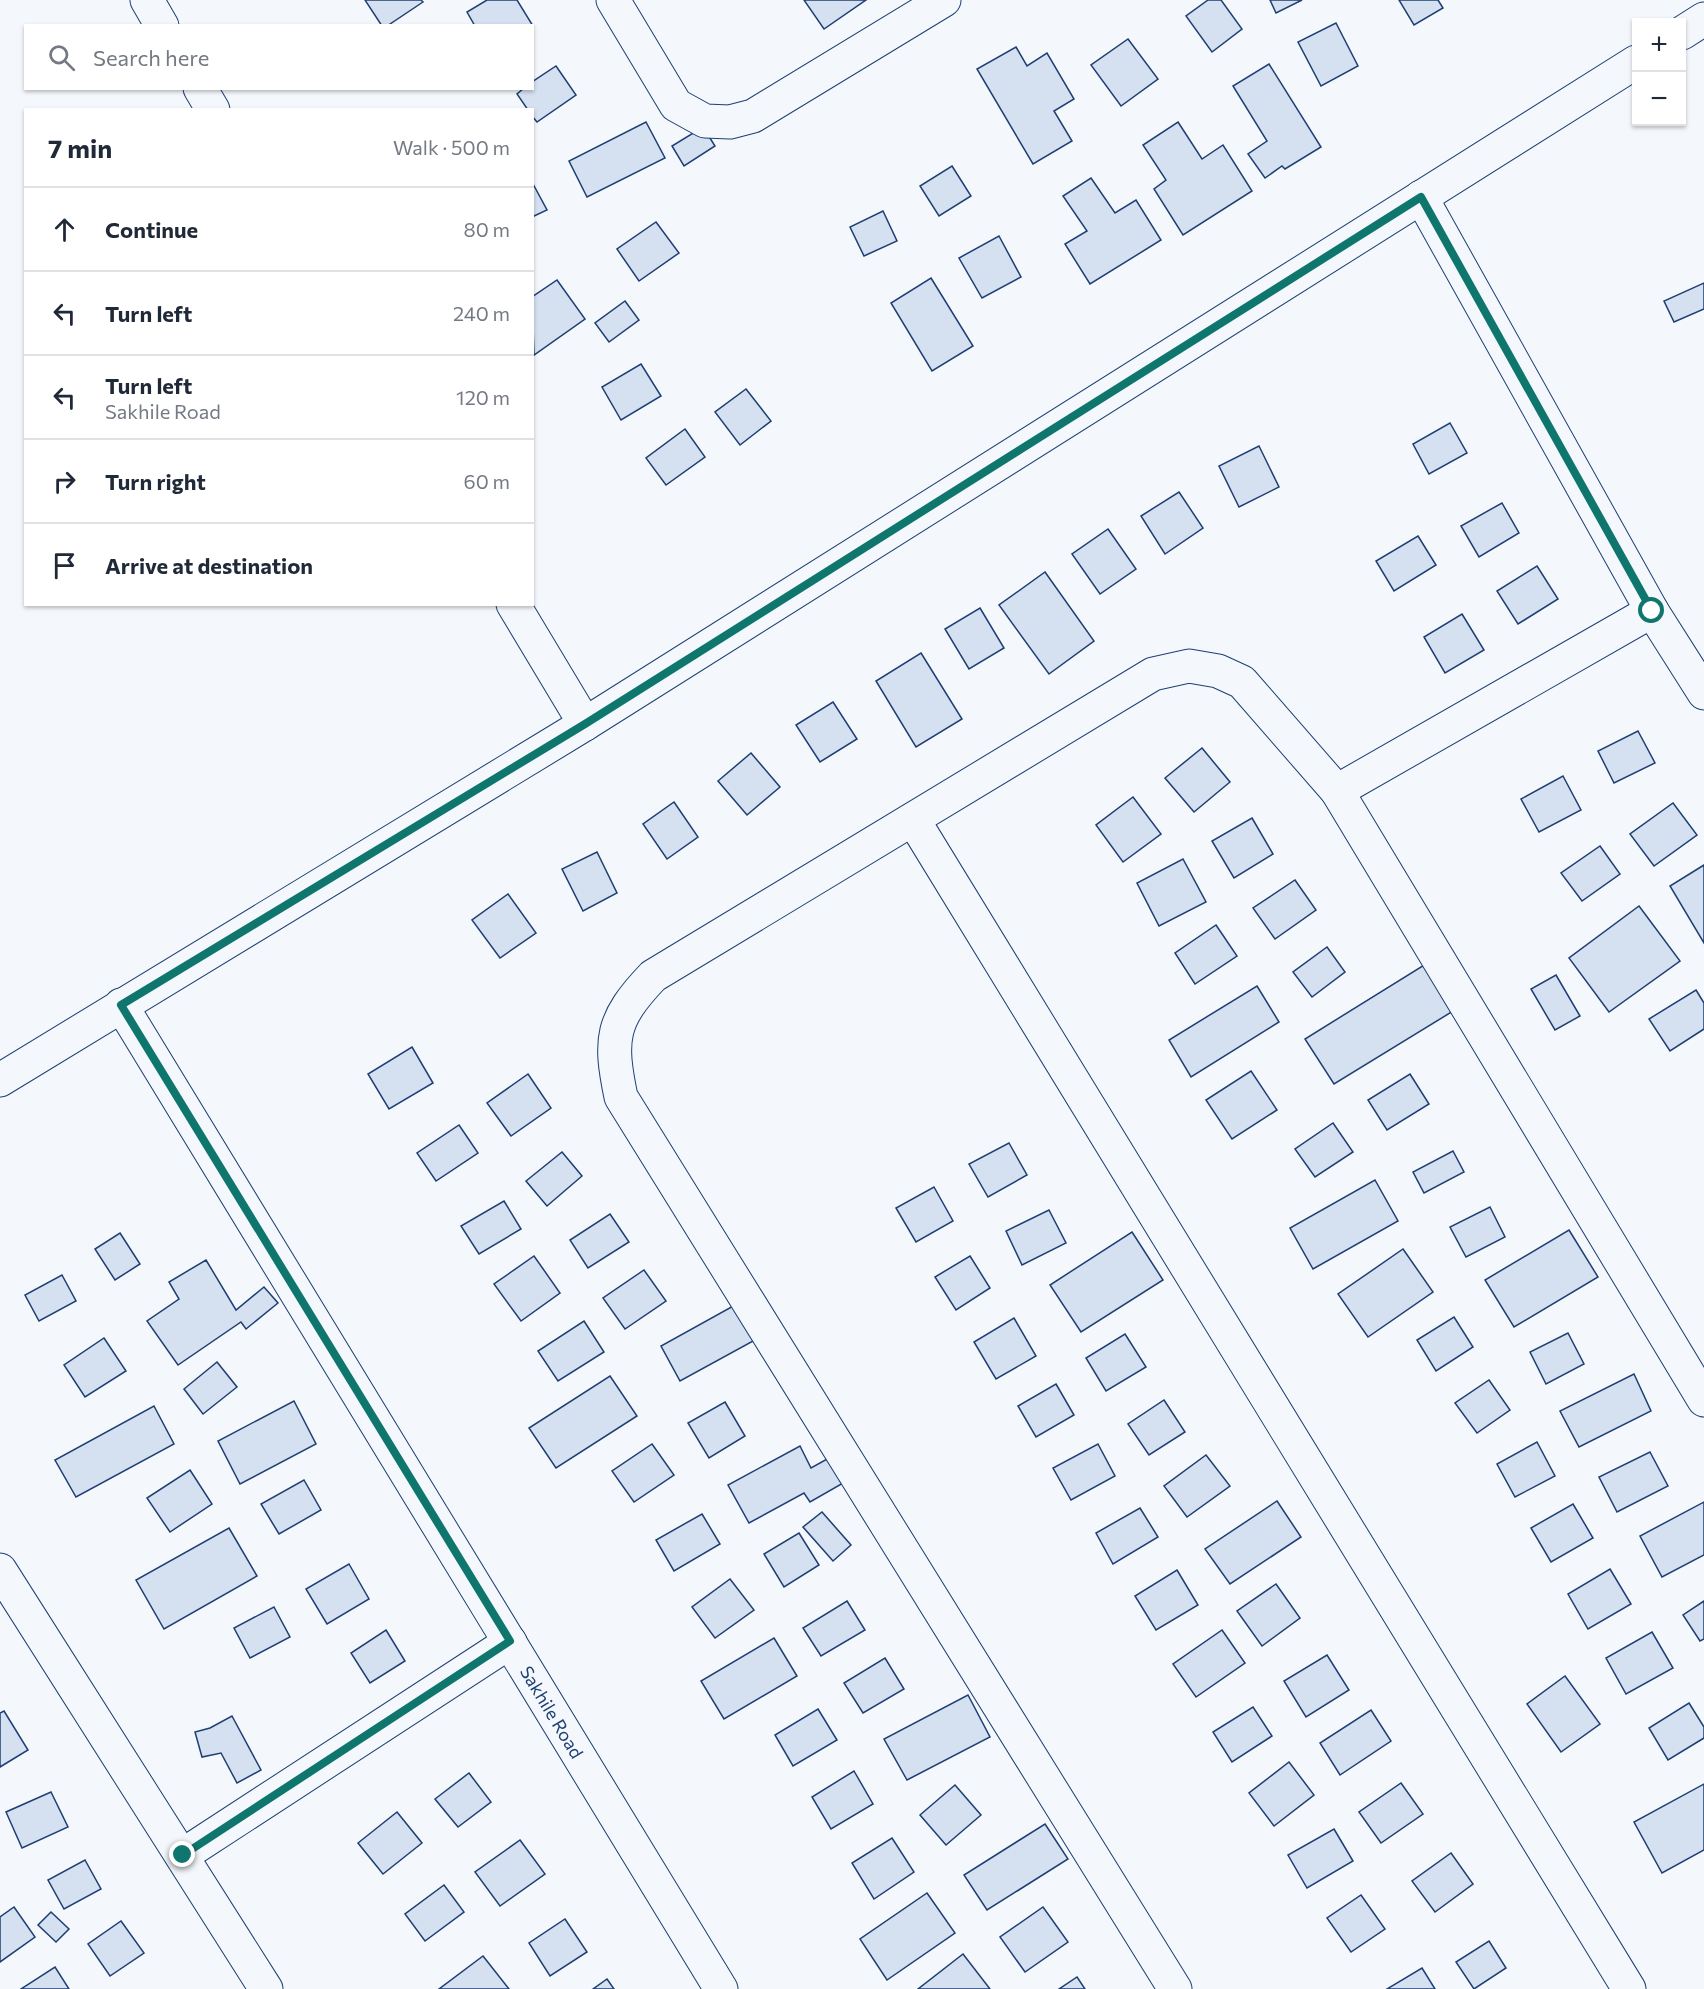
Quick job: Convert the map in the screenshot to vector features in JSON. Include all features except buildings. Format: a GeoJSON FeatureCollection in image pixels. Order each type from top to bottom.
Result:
{"type":"FeatureCollection","features":[{"type":"Feature","properties":{"kind":"street"},"geometry":{"type":"LineString","coordinates":[[147,0],[161,24]]}},
{"type":"Feature","properties":{"kind":"street"},"geometry":{"type":"LineString","coordinates":[[612,0],[676,105],[705,121],[730,122],[753,116],[944,0]]}},
{"type":"Feature","properties":{"kind":"street"},"geometry":{"type":"LineString","coordinates":[[1686,30],[1704,19]]}},
{"type":"Feature","properties":{"kind":"street"},"geometry":{"type":"LineString","coordinates":[[0,1080],[585,724],[1632,65]]}},
{"type":"Feature","properties":{"kind":"street"},"geometry":{"type":"LineString","coordinates":[[201,90],[212,108]]}},
{"type":"Feature","properties":{"kind":"street"},"geometry":{"type":"LineString","coordinates":[[1421,197],[1652,611],[1704,693]]}},
{"type":"Feature","properties":{"kind":"street"},"geometry":{"type":"LineString","coordinates":[[514,606],[585,724]]}},
{"type":"Feature","properties":{"kind":"street"},"geometry":{"type":"LineString","coordinates":[[1337,791],[1652,611]]}},
{"type":"Feature","properties":{"kind":"street"},"geometry":{"type":"LineString","coordinates":[[1175,1989],[621,1097],[613,1058],[618,1021],[630,1000],[653,976],[914,821],[1153,674],[1189,666],[1218,671],[1242,682],[1337,791],[1704,1400]]}},
{"type":"Feature","properties":{"kind":"street"},"geometry":{"type":"LineString","coordinates":[[914,821],[1629,1989]]}},
{"type":"Feature","properties":{"kind":"street","name":"Sakhile Road"},"geometry":{"type":"LineString","coordinates":[[121,1005],[721,1989]]}},
{"type":"Feature","properties":{"kind":"street"},"geometry":{"type":"LineString","coordinates":[[0,1570],[266,1989]]}},
{"type":"Feature","properties":{"kind":"street"},"geometry":{"type":"LineString","coordinates":[[183,1855],[510,1641]]}},
{"type":"Feature","properties":{"kind":"route"},"geometry":{"type":"LineString","coordinates":[[183,1855],[510,1641],[121,1005],[585,724],[1421,197],[1652,611]]}}]}
